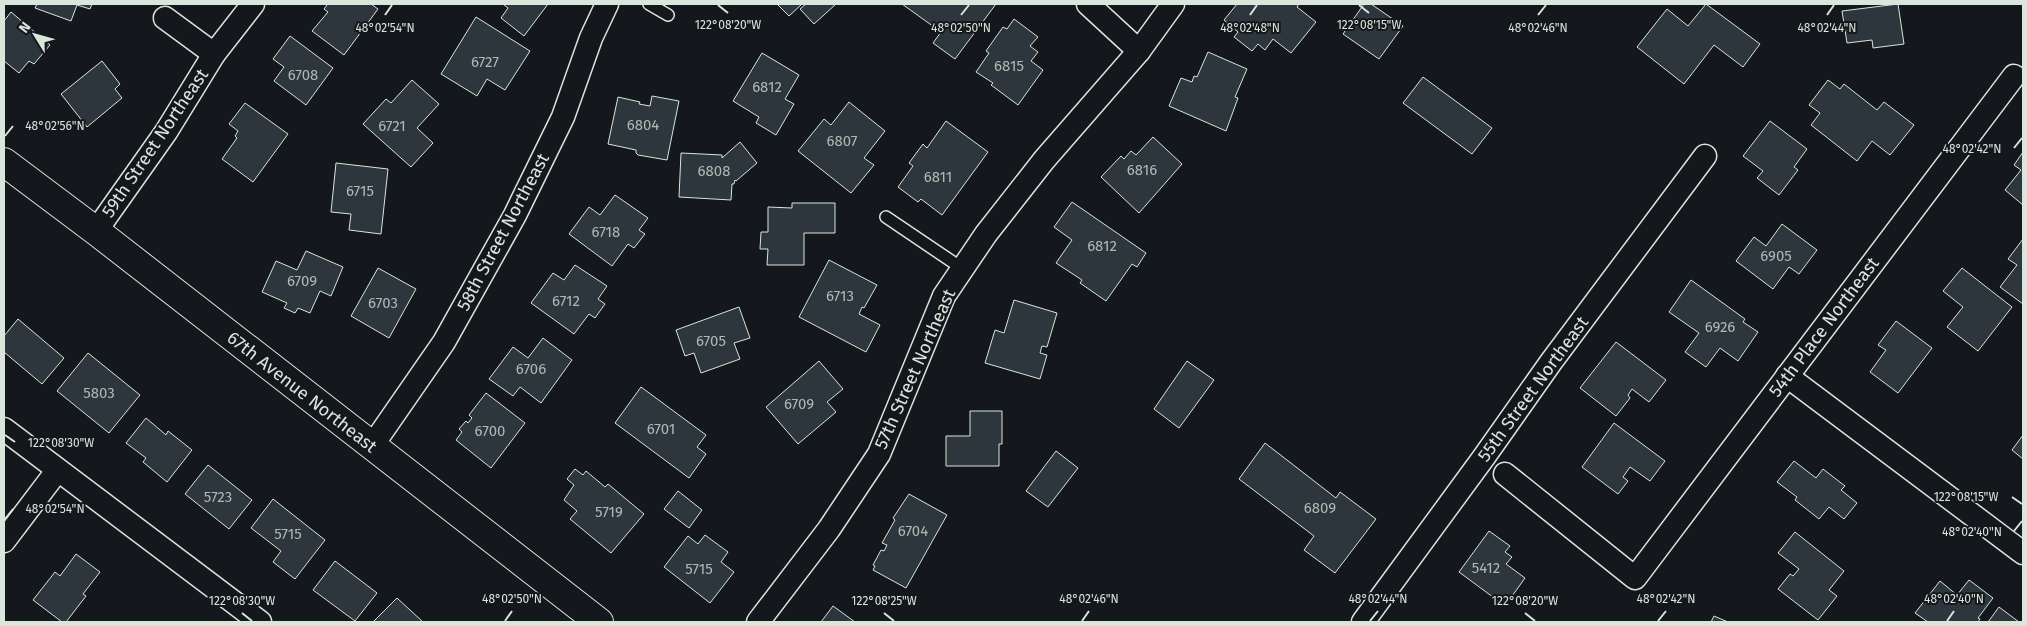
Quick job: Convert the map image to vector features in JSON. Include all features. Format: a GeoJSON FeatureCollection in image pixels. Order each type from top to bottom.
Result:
{"type":"FeatureCollection","features":[{"type":"Feature","properties":{"kind":"street","name":"59th Street Northeast"},"geometry":{"type":"LineString","coordinates":[[96,231],[166,132],[214,54],[253,4]]}},
{"type":"Feature","properties":{"kind":"street","name":"58th Street Northeast"},"geometry":{"type":"LineString","coordinates":[[372,446],[444,342],[515,215],[563,116],[591,38],[607,4]]}},
{"type":"Feature","properties":{"kind":"street"},"geometry":{"type":"LineString","coordinates":[[1088,4],[1139,51]]}},
{"type":"Feature","properties":{"kind":"street","name":"57th Street Northeast"},"geometry":{"type":"LineString","coordinates":[[758,622],[829,529],[879,454],[944,296],[962,269],[986,234],[1044,160],[1139,51],[1173,4]]}},
{"type":"Feature","properties":{"kind":"street","name":"59th Street Northeast"},"geometry":{"type":"LineString","coordinates":[[165,18],[214,54]]}},
{"type":"Feature","properties":{"kind":"street","name":"54th Place Northeast"},"geometry":{"type":"LineString","coordinates":[[1506,474],[1635,578],[2014,76]]}},
{"type":"Feature","properties":{"kind":"street","name":"55th Street Northeast"},"geometry":{"type":"LineString","coordinates":[[1363,622],[1551,362],[1705,156]]}},
{"type":"Feature","properties":{"kind":"street","name":"67th Avenue Northeast"},"geometry":{"type":"LineString","coordinates":[[4,162],[96,231],[599,622]]}},
{"type":"Feature","properties":{"kind":"street"},"geometry":{"type":"LineString","coordinates":[[1787,376],[2023,553]]}},
{"type":"Feature","properties":{"kind":"street"},"geometry":{"type":"LineString","coordinates":[[4,429],[57,471],[260,622]]}},
{"type":"Feature","properties":{"kind":"street"},"geometry":{"type":"LineString","coordinates":[[4,541],[57,471]]}},
{"type":"Feature","properties":{"kind":"lane"},"geometry":{"type":"LineString","coordinates":[[649,4],[668,15]]}},
{"type":"Feature","properties":{"kind":"lane"},"geometry":{"type":"LineString","coordinates":[[886,217],[962,269]]}},
{"type":"Feature","properties":{"kind":"building"},"geometry":{"type":"Polygon","coordinates":[[[37,4],[92,4],[90,9],[77,5],[71,21],[35,8],[37,4]]]}},
{"type":"Feature","properties":{"kind":"building"},"geometry":{"type":"Polygon","coordinates":[[[326,4],[371,4],[378,9],[344,55],[312,31],[328,12],[324,9],[326,4]]]}},
{"type":"Feature","properties":{"kind":"building"},"geometry":{"type":"Polygon","coordinates":[[[503,4],[548,4],[524,36],[501,18],[508,8],[503,4]]]}},
{"type":"Feature","properties":{"kind":"building"},"geometry":{"type":"Polygon","coordinates":[[[777,4],[802,4],[789,16],[777,4]]]}},
{"type":"Feature","properties":{"kind":"building"},"geometry":{"type":"Polygon","coordinates":[[[806,4],[836,4],[814,24],[800,9],[806,4]]]}},
{"type":"Feature","properties":{"kind":"building"},"geometry":{"type":"Polygon","coordinates":[[[902,4],[996,4],[955,59],[933,43],[941,32],[902,4]]]}},
{"type":"Feature","properties":{"kind":"building"},"geometry":{"type":"Polygon","coordinates":[[[1237,4],[1299,4],[1297,7],[1316,22],[1291,53],[1273,39],[1265,50],[1258,44],[1252,51],[1234,37],[1238,32],[1224,20],[1237,4]]]}},
{"type":"Feature","properties":{"kind":"building"},"geometry":{"type":"Polygon","coordinates":[[[1364,4],[1371,4],[1403,26],[1379,59],[1343,34],[1364,4]]]}},
{"type":"Feature","properties":{"kind":"building"},"geometry":{"type":"Polygon","coordinates":[[[1706,4],[1760,44],[1743,67],[1714,45],[1684,84],[1637,47],[1667,9],[1688,26],[1706,4]]]}},
{"type":"Feature","properties":{"kind":"building"},"geometry":{"type":"Polygon","coordinates":[[[1898,4],[1904,44],[1873,48],[1872,40],[1847,43],[1842,11],[1898,4]]]}},
{"type":"Feature","properties":{"kind":"building"},"geometry":{"type":"Polygon","coordinates":[[[11,12],[50,45],[34,64],[29,61],[19,73],[4,61],[4,21],[11,12]]]}},
{"type":"Feature","properties":{"kind":"building"},"geometry":{"type":"Polygon","coordinates":[[[476,17],[530,51],[505,90],[487,79],[477,96],[441,74],[476,17]]]}},
{"type":"Feature","properties":{"kind":"building"},"geometry":{"type":"Polygon","coordinates":[[[1014,19],[1038,37],[1030,46],[1038,52],[1031,61],[1043,70],[1018,105],[991,85],[993,83],[976,72],[989,53],[986,51],[1003,27],[1007,29],[1014,19]]]}},
{"type":"Feature","properties":{"kind":"building"},"geometry":{"type":"Polygon","coordinates":[[[290,36],[333,68],[306,105],[274,81],[284,67],[273,59],[290,36]]]}},
{"type":"Feature","properties":{"kind":"building"},"geometry":{"type":"Polygon","coordinates":[[[1208,52],[1247,69],[1235,97],[1238,98],[1226,131],[1169,106],[1181,78],[1192,82],[1194,76],[1197,77],[1208,52]]]}},
{"type":"Feature","properties":{"kind":"building"},"geometry":{"type":"Polygon","coordinates":[[[762,53],[799,75],[785,99],[794,104],[776,135],[756,123],[759,117],[733,101],[762,53]]]}},
{"type":"Feature","properties":{"kind":"building"},"geometry":{"type":"Polygon","coordinates":[[[102,61],[120,84],[115,89],[122,98],[87,127],[61,94],[102,61]]]}},
{"type":"Feature","properties":{"kind":"building"},"geometry":{"type":"Polygon","coordinates":[[[1423,77],[1492,128],[1472,154],[1403,103],[1423,77]]]}},
{"type":"Feature","properties":{"kind":"building"},"geometry":{"type":"Polygon","coordinates":[[[412,80],[439,104],[417,128],[433,143],[411,167],[363,124],[386,99],[391,103],[412,80]]]}},
{"type":"Feature","properties":{"kind":"building"},"geometry":{"type":"Polygon","coordinates":[[[1828,80],[1840,89],[1844,84],[1877,110],[1884,102],[1914,125],[1890,155],[1872,141],[1857,161],[1811,125],[1820,113],[1809,105],[1828,80]]]}},
{"type":"Feature","properties":{"kind":"building"},"geometry":{"type":"Polygon","coordinates":[[[652,96],[679,101],[667,160],[638,155],[636,150],[608,144],[618,97],[650,106],[652,96]]]}},
{"type":"Feature","properties":{"kind":"building"},"geometry":{"type":"Polygon","coordinates":[[[849,102],[885,131],[864,158],[874,165],[851,193],[798,151],[824,119],[831,125],[849,102]]]}},
{"type":"Feature","properties":{"kind":"building"},"geometry":{"type":"Polygon","coordinates":[[[245,103],[288,134],[253,182],[222,159],[237,138],[235,136],[238,131],[229,124],[245,103]]]}},
{"type":"Feature","properties":{"kind":"building"},"geometry":{"type":"Polygon","coordinates":[[[946,121],[988,152],[942,215],[921,199],[918,202],[898,187],[913,166],[909,163],[923,144],[927,148],[946,121]]]}},
{"type":"Feature","properties":{"kind":"building"},"geometry":{"type":"Polygon","coordinates":[[[1770,121],[1807,149],[1794,167],[1798,170],[1779,195],[1757,178],[1763,171],[1743,156],[1770,121]]]}},
{"type":"Feature","properties":{"kind":"building"},"geometry":{"type":"Polygon","coordinates":[[[1153,137],[1182,164],[1139,213],[1101,177],[1121,156],[1124,159],[1131,151],[1136,155],[1153,137]]]}},
{"type":"Feature","properties":{"kind":"building"},"geometry":{"type":"Polygon","coordinates":[[[740,142],[757,163],[732,184],[731,200],[679,197],[681,153],[722,155],[722,158],[740,142]]]}},
{"type":"Feature","properties":{"kind":"building"},"geometry":{"type":"Polygon","coordinates":[[[2023,152],[2023,205],[2005,190],[2021,170],[2014,165],[2023,152]]]}},
{"type":"Feature","properties":{"kind":"building"},"geometry":{"type":"Polygon","coordinates":[[[336,163],[388,169],[381,234],[349,230],[351,214],[331,212],[336,163]]]}},
{"type":"Feature","properties":{"kind":"building"},"geometry":{"type":"Polygon","coordinates":[[[615,195],[648,218],[639,230],[645,234],[634,248],[628,244],[612,266],[569,234],[589,207],[600,215],[615,195]]]}},
{"type":"Feature","properties":{"kind":"building"},"geometry":{"type":"Polygon","coordinates":[[[1072,202],[1146,253],[1137,267],[1132,264],[1106,301],[1080,283],[1082,280],[1056,263],[1072,240],[1054,227],[1072,202]]]}},
{"type":"Feature","properties":{"kind":"building"},"geometry":{"type":"Polygon","coordinates":[[[792,203],[835,203],[835,233],[804,233],[804,265],[767,265],[768,249],[760,249],[761,232],[768,232],[768,207],[792,208],[792,203]]]}},
{"type":"Feature","properties":{"kind":"building"},"geometry":{"type":"Polygon","coordinates":[[[1782,224],[1817,250],[1799,274],[1789,267],[1773,289],[1736,261],[1754,237],[1766,246],[1782,224]]]}},
{"type":"Feature","properties":{"kind":"building"},"geometry":{"type":"Polygon","coordinates":[[[2023,239],[2023,304],[2000,287],[2017,265],[2008,259],[2023,239]]]}},
{"type":"Feature","properties":{"kind":"building"},"geometry":{"type":"Polygon","coordinates":[[[306,251],[343,267],[331,296],[320,291],[310,313],[298,308],[295,313],[284,308],[287,303],[262,292],[276,261],[297,270],[306,251]]]}},
{"type":"Feature","properties":{"kind":"building"},"geometry":{"type":"Polygon","coordinates":[[[829,260],[877,285],[859,314],[880,325],[866,352],[799,317],[829,260]]]}},
{"type":"Feature","properties":{"kind":"building"},"geometry":{"type":"Polygon","coordinates":[[[575,265],[607,286],[598,299],[605,304],[595,318],[589,314],[574,334],[531,303],[553,273],[564,280],[575,265]]]}},
{"type":"Feature","properties":{"kind":"building"},"geometry":{"type":"Polygon","coordinates":[[[378,268],[416,289],[389,338],[351,316],[378,268]]]}},
{"type":"Feature","properties":{"kind":"building"},"geometry":{"type":"Polygon","coordinates":[[[1962,268],[2012,307],[1978,351],[1947,327],[1963,307],[1943,291],[1962,268]]]}},
{"type":"Feature","properties":{"kind":"building"},"geometry":{"type":"Polygon","coordinates":[[[1691,280],[1745,319],[1743,322],[1758,332],[1738,361],[1720,348],[1706,367],[1685,352],[1699,333],[1669,312],[1691,280]]]}},
{"type":"Feature","properties":{"kind":"building"},"geometry":{"type":"Polygon","coordinates":[[[1014,300],[1057,313],[1047,347],[1042,346],[1040,353],[1047,355],[1040,379],[985,363],[995,330],[1004,333],[1014,300]]]}},
{"type":"Feature","properties":{"kind":"building"},"geometry":{"type":"Polygon","coordinates":[[[739,307],[750,338],[734,343],[740,359],[701,373],[694,353],[685,356],[676,330],[739,307]]]}},
{"type":"Feature","properties":{"kind":"building"},"geometry":{"type":"Polygon","coordinates":[[[18,319],[64,358],[42,384],[4,352],[4,336],[18,319]]]}},
{"type":"Feature","properties":{"kind":"building"},"geometry":{"type":"Polygon","coordinates":[[[1896,321],[1932,348],[1898,393],[1870,372],[1886,350],[1878,345],[1896,321]]]}},
{"type":"Feature","properties":{"kind":"building"},"geometry":{"type":"Polygon","coordinates":[[[543,338],[572,360],[541,403],[520,387],[513,396],[489,379],[513,347],[528,358],[543,338]]]}},
{"type":"Feature","properties":{"kind":"building"},"geometry":{"type":"Polygon","coordinates":[[[1616,342],[1666,380],[1649,402],[1632,389],[1628,395],[1630,398],[1616,416],[1580,388],[1616,342]]]}},
{"type":"Feature","properties":{"kind":"building"},"geometry":{"type":"Polygon","coordinates":[[[88,353],[140,395],[109,433],[57,391],[88,353]]]}},
{"type":"Feature","properties":{"kind":"building"},"geometry":{"type":"Polygon","coordinates":[[[819,361],[843,389],[827,402],[836,412],[798,444],[766,407],[819,361]]]}},
{"type":"Feature","properties":{"kind":"building"},"geometry":{"type":"Polygon","coordinates":[[[1187,361],[1214,380],[1179,428],[1154,409],[1187,361]]]}},
{"type":"Feature","properties":{"kind":"building"},"geometry":{"type":"Polygon","coordinates":[[[641,387],[706,435],[697,447],[706,454],[689,478],[615,423],[641,387]]]}},
{"type":"Feature","properties":{"kind":"building"},"geometry":{"type":"Polygon","coordinates":[[[486,393],[525,423],[491,468],[456,440],[462,432],[459,429],[466,421],[468,423],[472,418],[469,415],[486,393]]]}},
{"type":"Feature","properties":{"kind":"building"},"geometry":{"type":"Polygon","coordinates":[[[970,411],[1002,411],[1002,444],[999,444],[999,466],[946,466],[946,436],[970,436],[970,411]]]}},
{"type":"Feature","properties":{"kind":"building"},"geometry":{"type":"Polygon","coordinates":[[[146,418],[166,435],[168,431],[192,450],[167,482],[143,462],[146,458],[126,443],[146,418]]]}},
{"type":"Feature","properties":{"kind":"building"},"geometry":{"type":"Polygon","coordinates":[[[1614,423],[1665,461],[1650,481],[1630,467],[1623,477],[1628,481],[1618,494],[1582,467],[1614,423]]]}},
{"type":"Feature","properties":{"kind":"building"},"geometry":{"type":"Polygon","coordinates":[[[2023,435],[2023,459],[2012,450],[2023,435]]]}},
{"type":"Feature","properties":{"kind":"building"},"geometry":{"type":"Polygon","coordinates":[[[1265,443],[1336,498],[1340,492],[1376,519],[1335,573],[1304,550],[1314,536],[1239,479],[1265,443]]]}},
{"type":"Feature","properties":{"kind":"building"},"geometry":{"type":"Polygon","coordinates":[[[1056,451],[1078,468],[1048,507],[1026,491],[1056,451]]]}},
{"type":"Feature","properties":{"kind":"building"},"geometry":{"type":"Polygon","coordinates":[[[1794,461],[1816,478],[1823,469],[1845,486],[1841,490],[1857,503],[1844,519],[1829,507],[1819,519],[1795,500],[1797,497],[1777,482],[1794,461]]]}},
{"type":"Feature","properties":{"kind":"building"},"geometry":{"type":"Polygon","coordinates":[[[208,465],[252,500],[229,529],[185,494],[208,465]]]}},
{"type":"Feature","properties":{"kind":"building"},"geometry":{"type":"Polygon","coordinates":[[[575,469],[583,475],[586,471],[605,487],[608,484],[644,514],[611,553],[570,519],[577,511],[564,500],[574,485],[567,479],[575,469]]]}},
{"type":"Feature","properties":{"kind":"building"},"geometry":{"type":"Polygon","coordinates":[[[678,491],[702,510],[689,528],[664,509],[678,491]]]}},
{"type":"Feature","properties":{"kind":"building"},"geometry":{"type":"Polygon","coordinates":[[[909,494],[947,515],[906,588],[873,570],[875,566],[873,565],[881,550],[884,551],[887,545],[882,543],[895,520],[893,518],[909,494]]]}},
{"type":"Feature","properties":{"kind":"building"},"geometry":{"type":"Polygon","coordinates":[[[273,499],[325,540],[295,579],[273,562],[281,551],[251,528],[273,499]]]}},
{"type":"Feature","properties":{"kind":"building"},"geometry":{"type":"Polygon","coordinates":[[[1489,531],[1510,546],[1505,552],[1512,557],[1506,564],[1525,578],[1505,606],[1459,572],[1489,531]]]}},
{"type":"Feature","properties":{"kind":"building"},"geometry":{"type":"Polygon","coordinates":[[[1795,532],[1844,571],[1829,590],[1837,596],[1818,620],[1778,589],[1790,574],[1793,576],[1799,569],[1778,553],[1795,532]]]}},
{"type":"Feature","properties":{"kind":"building"},"geometry":{"type":"Polygon","coordinates":[[[705,535],[728,552],[721,562],[734,572],[710,603],[664,567],[688,536],[698,544],[705,535]]]}},
{"type":"Feature","properties":{"kind":"building"},"geometry":{"type":"Polygon","coordinates":[[[76,554],[100,572],[83,594],[86,596],[66,622],[62,622],[33,600],[55,572],[60,576],[76,554]]]}},
{"type":"Feature","properties":{"kind":"building"},"geometry":{"type":"Polygon","coordinates":[[[335,561],[377,593],[355,621],[313,590],[335,561]]]}},
{"type":"Feature","properties":{"kind":"building"},"geometry":{"type":"Polygon","coordinates":[[[1969,580],[1993,598],[1978,618],[1980,619],[1978,622],[1928,622],[1915,613],[1940,581],[1957,595],[1969,580]]]}},
{"type":"Feature","properties":{"kind":"building"},"geometry":{"type":"Polygon","coordinates":[[[397,598],[423,622],[373,622],[397,598]]]}},
{"type":"Feature","properties":{"kind":"building"},"geometry":{"type":"Polygon","coordinates":[[[833,606],[855,622],[821,622],[833,606]]]}},
{"type":"Feature","properties":{"kind":"building"},"geometry":{"type":"Polygon","coordinates":[[[1999,607],[2019,622],[1988,622],[1999,607]]]}},
{"type":"Feature","properties":{"kind":"building"},"geometry":{"type":"Polygon","coordinates":[[[1714,616],[1728,622],[1711,622],[1714,616]]]}}]}
